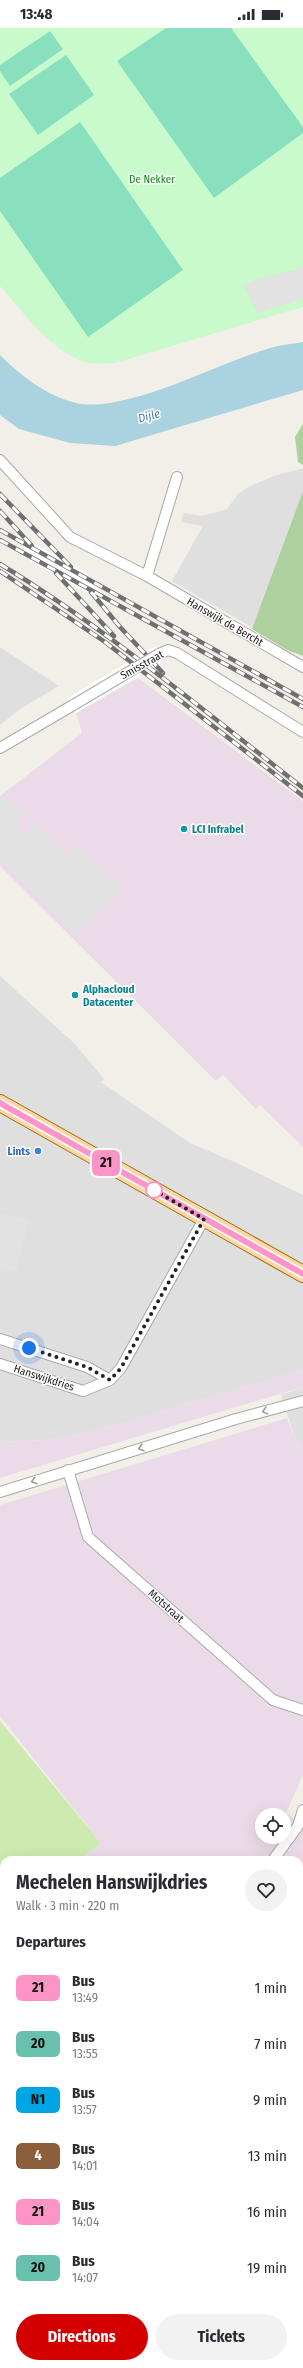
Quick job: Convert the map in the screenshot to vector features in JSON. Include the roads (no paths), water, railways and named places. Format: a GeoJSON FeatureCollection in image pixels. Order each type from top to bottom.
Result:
{"type":"FeatureCollection","features":[{"type":"Feature","properties":{"kind":"main road"},"geometry":{"type":"LineString","coordinates":[[0,1103],[303,1274]]}},
{"type":"Feature","properties":{"kind":"street","name":"Hanswijk de Bercht"},"geometry":{"type":"LineString","coordinates":[[0,460],[70,537],[147,576],[303,667]]}},
{"type":"Feature","properties":{"kind":"street"},"geometry":{"type":"LineString","coordinates":[[147,576],[177,477]]}},
{"type":"Feature","properties":{"kind":"street","name":"Smisstraat"},"geometry":{"type":"LineString","coordinates":[[0,748],[168,650],[177,653],[303,732]]}},
{"type":"Feature","properties":{"kind":"street","name":"Hanswijkdries"},"geometry":{"type":"LineString","coordinates":[[0,1364],[83,1391],[110,1380],[121,1368],[204,1219]]}},
{"type":"Feature","properties":{"kind":"street"},"geometry":{"type":"LineString","coordinates":[[0,1338],[87,1367],[110,1380]]}},
{"type":"Feature","properties":{"kind":"street"},"geometry":{"type":"LineString","coordinates":[[0,1492],[68,1470],[303,1401]]}},
{"type":"Feature","properties":{"kind":"street","name":"Motstraat"},"geometry":{"type":"LineString","coordinates":[[68,1470],[88,1538],[273,1700],[303,1710]]}},
{"type":"Feature","properties":{"kind":"street"},"geometry":{"type":"LineString","coordinates":[[276,1856],[298,1826],[303,1810]]}},
{"type":"Feature","properties":{"kind":"water","name":"Dijle"},"geometry":{"type":"Polygon","coordinates":[[[303,342],[303,390],[115,446],[70,443],[19,429],[0,415],[0,355],[26,378],[55,396],[76,403],[96,404],[120,401],[145,394],[267,349],[303,342]]]}},
{"type":"Feature","properties":{"kind":"railway"},"geometry":{"type":"LineString","coordinates":[[0,494],[71,567]]}},
{"type":"Feature","properties":{"kind":"railway"},"geometry":{"type":"LineString","coordinates":[[0,511],[32,546]]}},
{"type":"Feature","properties":{"kind":"railway"},"geometry":{"type":"LineString","coordinates":[[0,530],[303,699]]}},
{"type":"Feature","properties":{"kind":"railway"},"geometry":{"type":"LineString","coordinates":[[0,540],[303,707]]}},
{"type":"Feature","properties":{"kind":"railway"},"geometry":{"type":"LineString","coordinates":[[0,564],[40,589],[117,643],[303,788]]}},
{"type":"Feature","properties":{"kind":"railway"},"geometry":{"type":"LineString","coordinates":[[0,571],[105,642],[303,796]]}},
{"type":"Feature","properties":{"kind":"railway"},"geometry":{"type":"LineString","coordinates":[[56,573],[114,636]]}},
{"type":"Feature","properties":{"kind":"railway"},"geometry":{"type":"LineString","coordinates":[[91,592],[120,627],[163,673]]}},
{"type":"Feature","properties":{"kind":"place","name":"LCI Infrabel"},"geometry":{"type":"Point","coordinates":[184,829]}},
{"type":"Feature","properties":{"kind":"place","name":"Alphacloud Datacenter"},"geometry":{"type":"Point","coordinates":[75,995]}},
{"type":"Feature","properties":{"kind":"place","name":"Lints"},"geometry":{"type":"Point","coordinates":[38,1151]}},
{"type":"Feature","properties":{"kind":"park label","name":"De Nekker"},"geometry":{"type":"Point","coordinates":[152,179]}}]}
